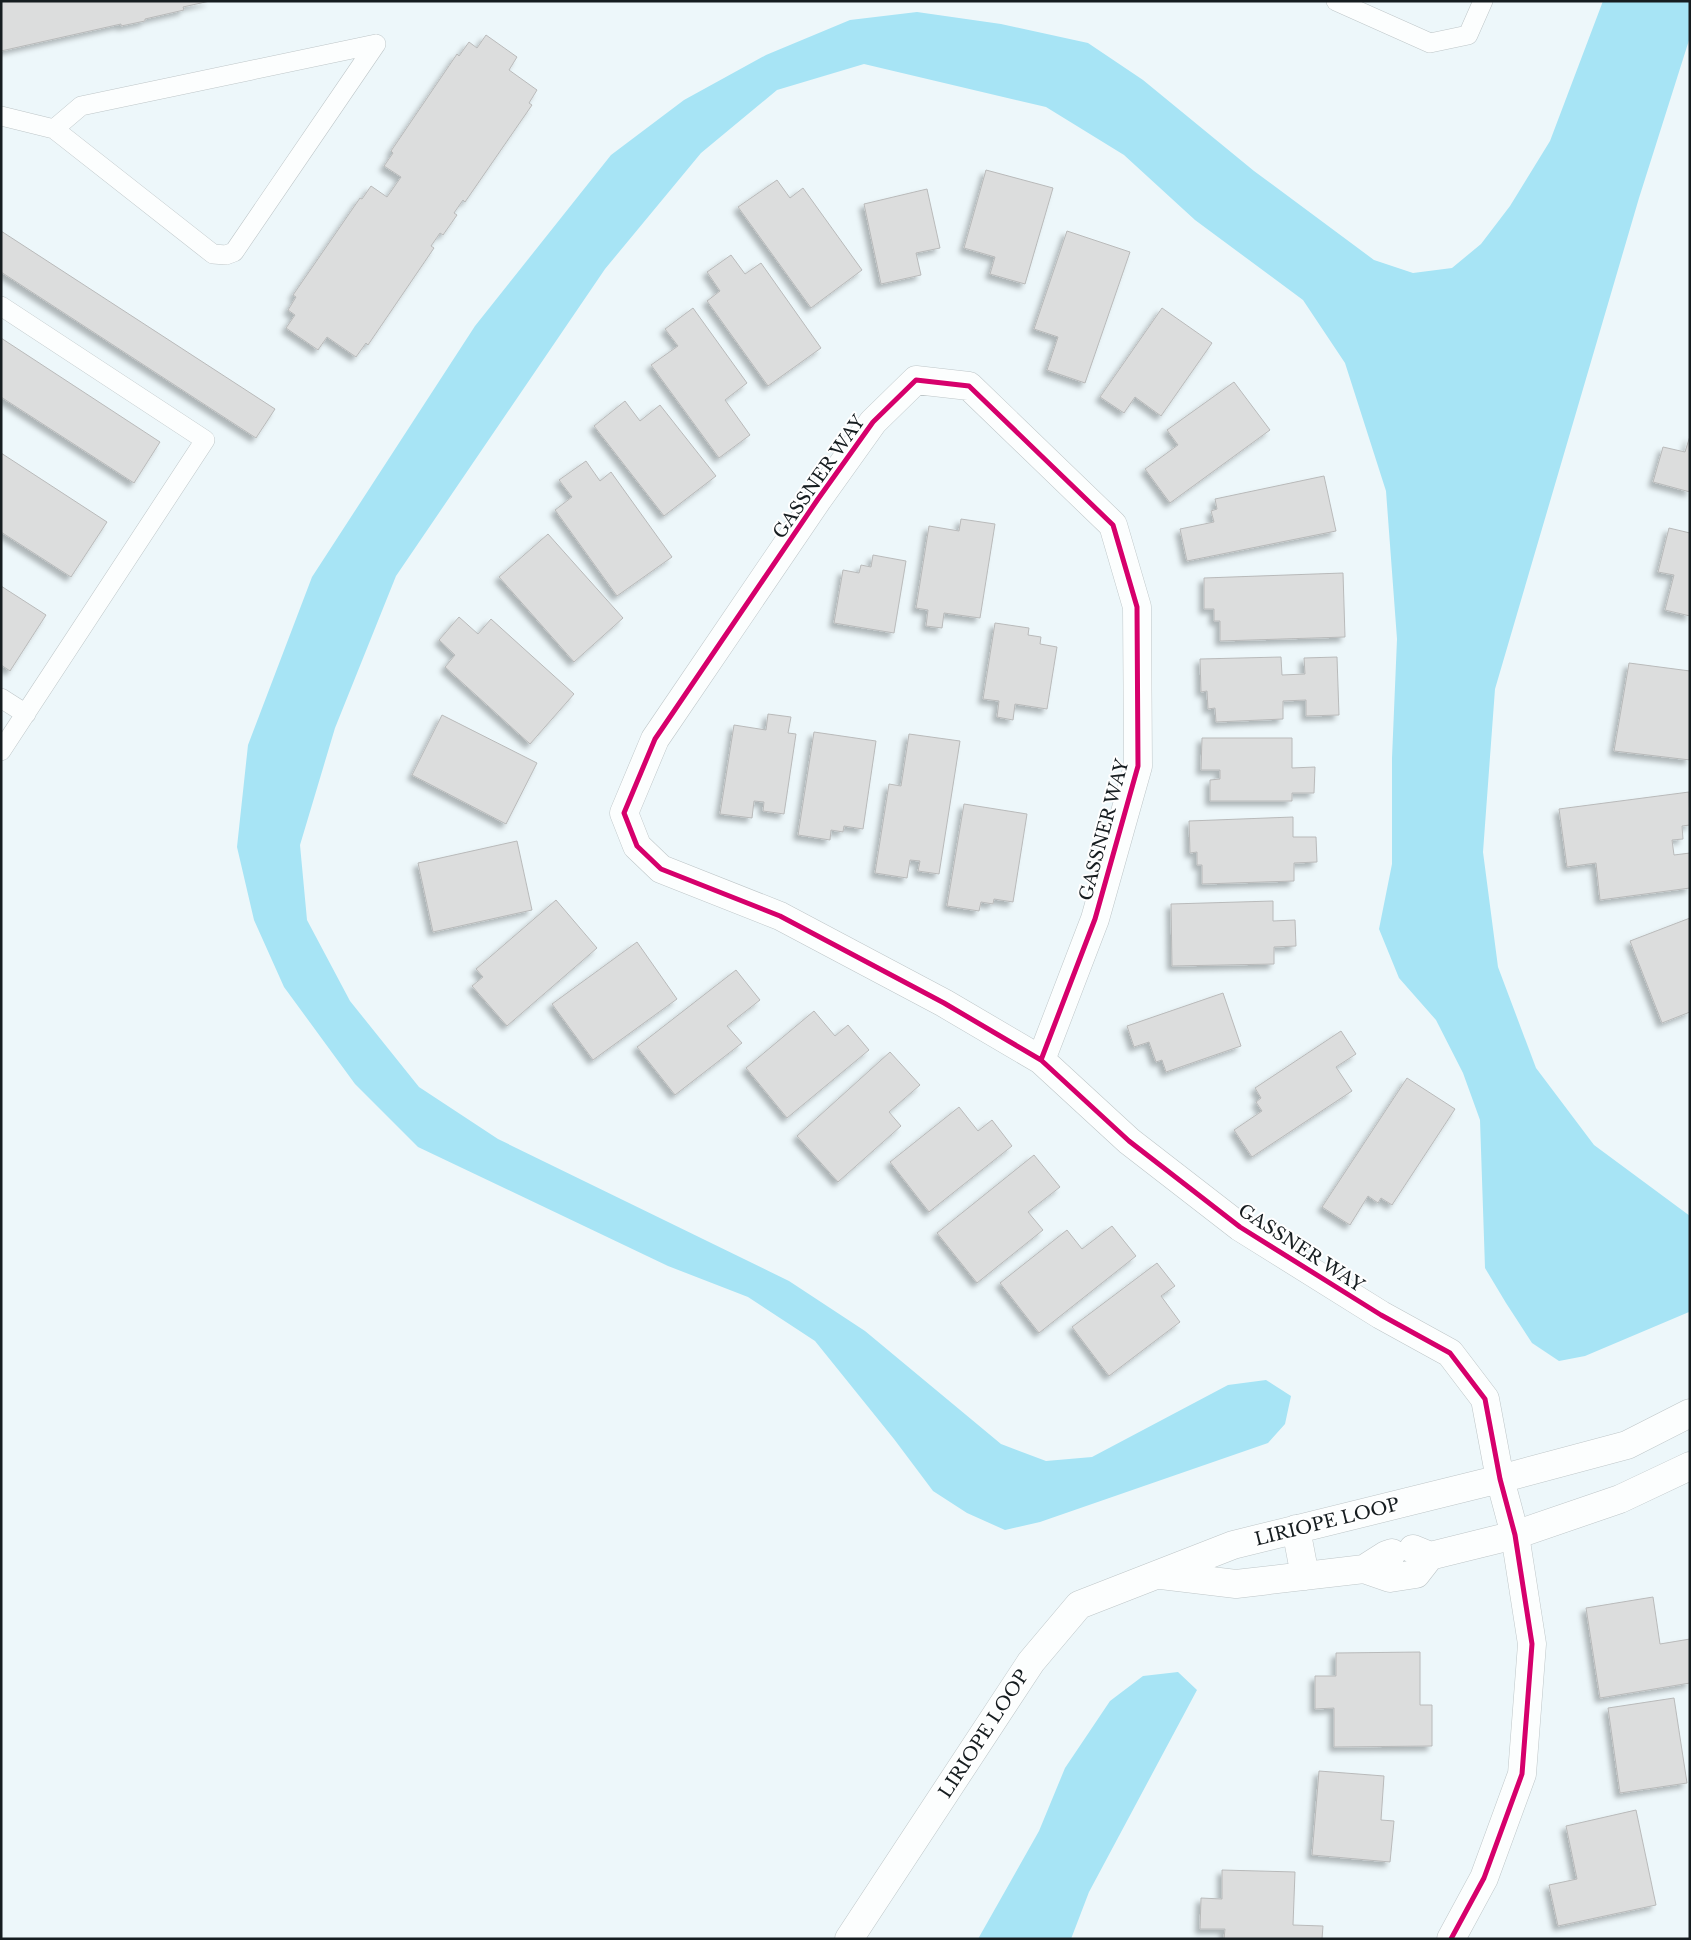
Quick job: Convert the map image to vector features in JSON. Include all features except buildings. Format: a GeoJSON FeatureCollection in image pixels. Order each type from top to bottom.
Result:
{"type":"FeatureCollection","features":[{"type":"Feature","properties":{"kind":"street","name":"GASSNER WAY"},"geometry":{"type":"LineString","coordinates":[[1041,1060],[1095,919],[1138,766],[1137,607],[1113,525],[969,386],[916,380],[873,422],[818,499],[655,739],[624,813],[637,846],[661,869],[780,916],[944,1003],[1041,1060],[1129,1141],[1240,1227],[1381,1315],[1450,1353],[1485,1399],[1500,1479]]}},
{"type":"Feature","properties":{"kind":"street","name":"LIRIOPE LOOP"},"geometry":{"type":"LineString","coordinates":[[849,1939],[1031,1662],[1079,1604],[1233,1545],[1500,1479],[1627,1445],[1690,1413]]}},
{"type":"Feature","properties":{"kind":"street","name":"LIRIOPE LOOP"},"geometry":{"type":"LineString","coordinates":[[1157,1574],[1236,1584],[1364,1569],[1386,1555],[1412,1553],[1515,1535],[1620,1499],[1690,1466]]}},
{"type":"Feature","properties":{"kind":"street"},"geometry":{"type":"LineString","coordinates":[[1451,1939],[1484,1878],[1522,1774],[1532,1644],[1515,1535],[1500,1479]]}},
{"type":"Feature","properties":{"kind":"street"},"geometry":{"type":"LineString","coordinates":[[1296,1529],[1305,1576]]}},
{"type":"Feature","properties":{"kind":"street","name":"LIRIOPE LOOP"},"geometry":{"type":"LineString","coordinates":[[1364,1569],[1390,1578],[1416,1574],[1412,1553]]}},
{"type":"Feature","properties":{"kind":"lane"},"geometry":{"type":"LineString","coordinates":[[1336,1],[1430,43],[1468,35],[1483,1]]}},
{"type":"Feature","properties":{"kind":"lane"},"geometry":{"type":"LineString","coordinates":[[1,116],[54,129],[213,254],[226,255],[234,252],[376,44],[81,106],[54,129]]}},
{"type":"Feature","properties":{"kind":"lane"},"geometry":{"type":"LineString","coordinates":[[1,306],[205,440],[1,751]]}},
{"type":"Feature","properties":{"kind":"lane"},"geometry":{"type":"LineString","coordinates":[[1,698],[26,714]]}},
{"type":"Feature","properties":{"kind":"water"},"geometry":{"type":"Polygon","coordinates":[[[1603,1],[1690,1],[1690,37],[1639,198],[1495,689],[1483,852],[1498,967],[1536,1068],[1594,1145],[1690,1216],[1689,1312],[1585,1356],[1559,1361],[1532,1343],[1485,1268],[1480,1120],[1463,1073],[1436,1020],[1399,978],[1379,929],[1392,864],[1392,758],[1397,639],[1386,491],[1345,363],[1303,300],[1195,220],[1124,155],[1046,107],[864,64],[777,90],[701,153],[605,269],[396,576],[335,728],[300,845],[307,920],[350,1001],[419,1087],[498,1139],[789,1281],[865,1331],[1001,1444],[1046,1461],[1092,1457],[1228,1385],[1266,1380],[1291,1396],[1285,1424],[1268,1443],[1040,1522],[1005,1530],[967,1513],[933,1491],[815,1341],[748,1297],[668,1266],[418,1147],[355,1084],[284,987],[254,920],[237,847],[248,745],[312,577],[475,326],[611,155],[684,100],[766,55],[850,20],[917,12],[1001,24],[1088,43],[1143,80],[1254,171],[1374,260],[1413,273],[1452,268],[1481,244],[1510,206],[1550,141],[1603,1]]]}},
{"type":"Feature","properties":{"kind":"water"},"geometry":{"type":"Polygon","coordinates":[[[1178,1672],[1197,1690],[1089,1892],[1071,1939],[978,1939],[1039,1831],[1065,1768],[1110,1701],[1143,1676],[1178,1672]]]}},
{"type":"Feature","properties":{"kind":"cycle path"},"geometry":{"type":"LineString","coordinates":[[916,380],[969,386],[1113,525],[1137,607],[1138,766],[1095,919],[1041,1060],[944,1003],[780,916],[661,869],[637,846],[624,813],[655,739],[818,499],[873,422],[916,380]]}},
{"type":"Feature","properties":{"kind":"cycle path"},"geometry":{"type":"LineString","coordinates":[[1041,1060],[1129,1141],[1240,1227],[1381,1315],[1450,1353],[1485,1399],[1500,1479],[1515,1535],[1532,1644],[1522,1774],[1484,1878],[1451,1939]]}}]}
